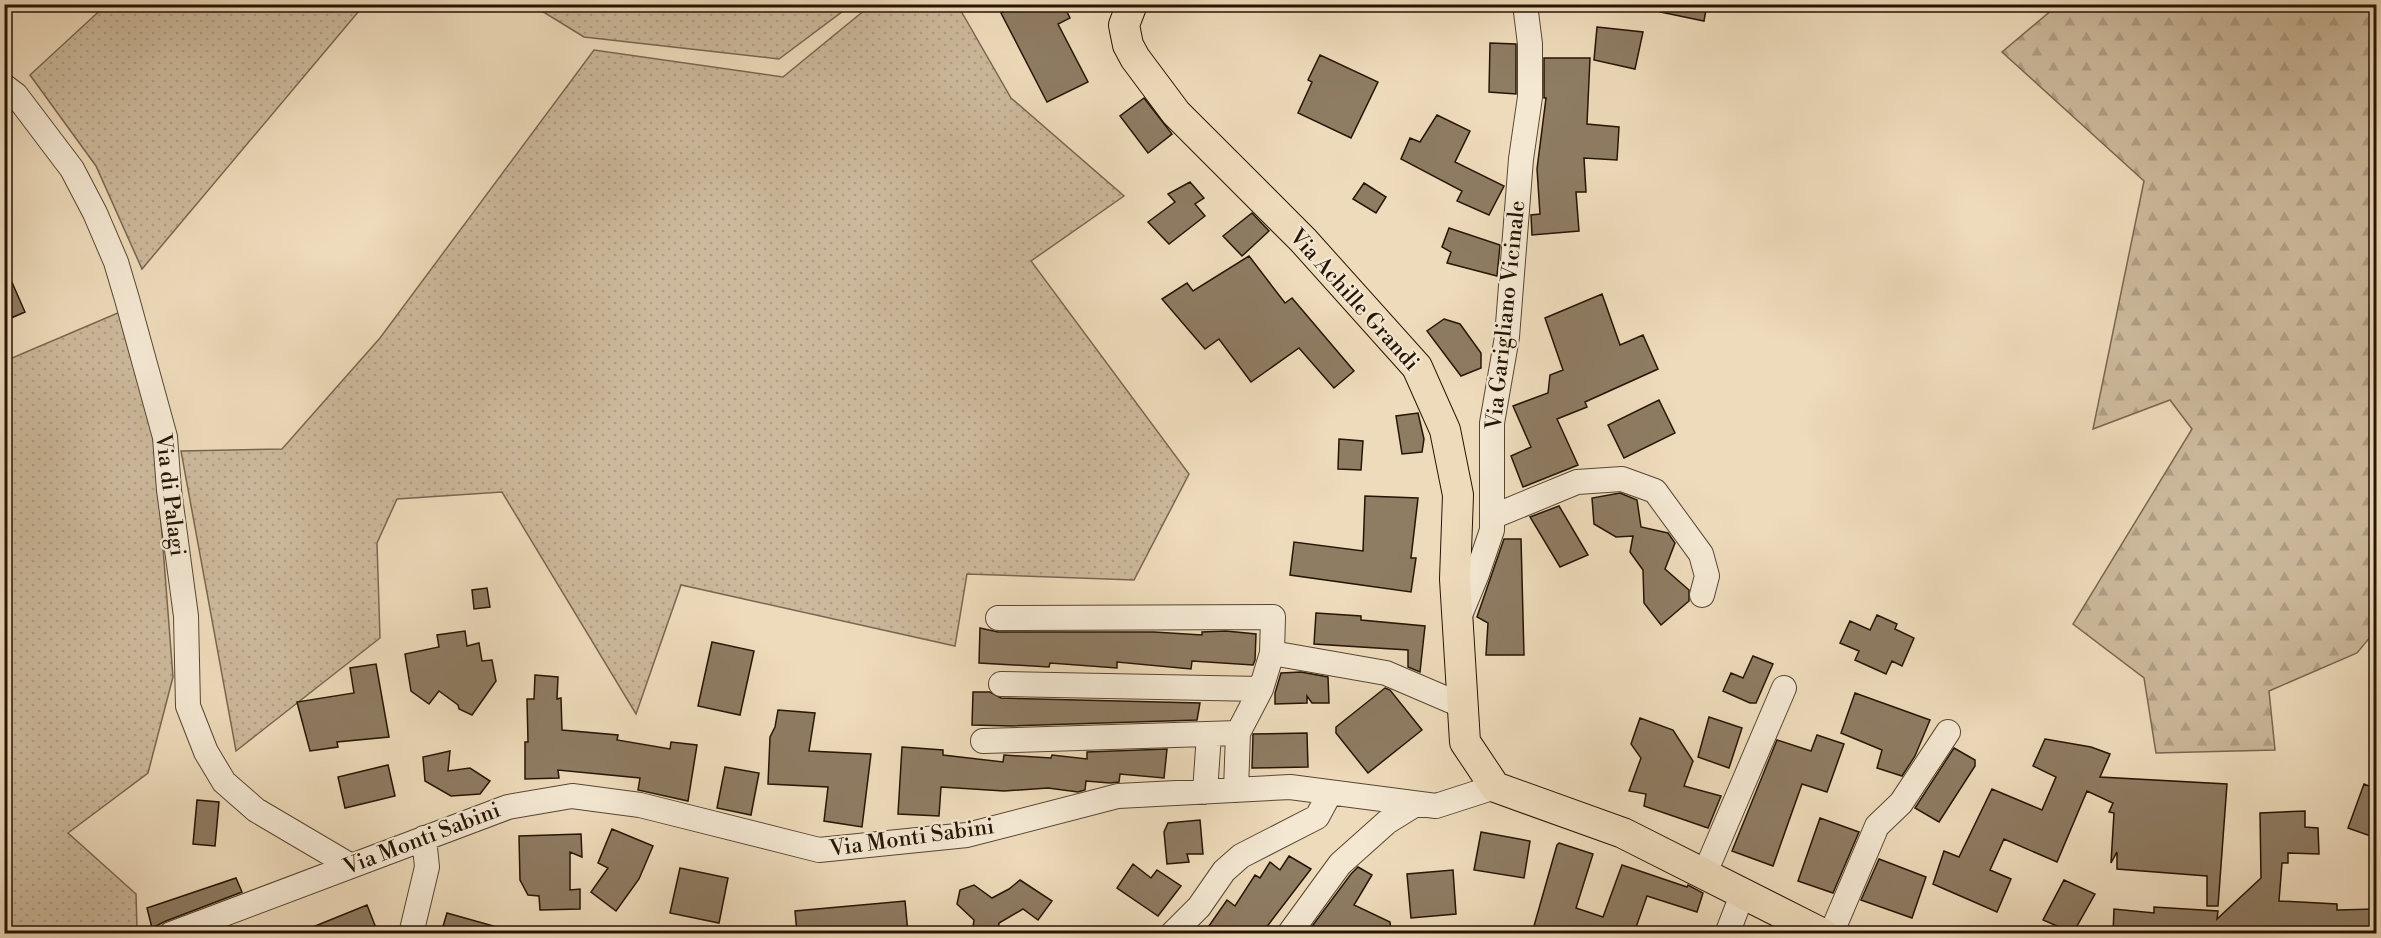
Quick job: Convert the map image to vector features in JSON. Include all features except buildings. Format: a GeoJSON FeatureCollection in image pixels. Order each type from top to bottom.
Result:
{"type":"FeatureCollection","features":[{"type":"Feature","properties":{"kind":"main road","name":"Via Achille Grandi"},"geometry":{"type":"LineString","coordinates":[[1132,4],[1124,25],[1128,45],[1135,58],[1176,112],[1303,240],[1418,367],[1445,430],[1458,495],[1455,579],[1465,742],[1495,787]]}},
{"type":"Feature","properties":{"kind":"main road"},"geometry":{"type":"LineString","coordinates":[[1495,787],[1623,833],[1742,895],[1822,933]]}},
{"type":"Feature","properties":{"kind":"street","name":"Via Garigliano Vicinale"},"geometry":{"type":"LineString","coordinates":[[1458,620],[1492,530],[1492,423],[1507,337],[1521,159],[1530,97],[1530,44],[1525,4]]}},
{"type":"Feature","properties":{"kind":"street","name":"Via di Palagi"},"geometry":{"type":"LineString","coordinates":[[4,86],[16,95],[72,170],[95,213],[116,262],[165,437],[169,490],[186,616],[188,706],[206,752],[224,782],[256,810],[351,866]]}},
{"type":"Feature","properties":{"kind":"street"},"geometry":{"type":"LineString","coordinates":[[1492,517],[1577,482],[1622,479],[1655,491],[1701,554],[1707,576],[1702,596]]}},
{"type":"Feature","properties":{"kind":"street"},"geometry":{"type":"LineString","coordinates":[[998,618],[1273,617],[1272,653],[1261,689],[1238,733],[1236,790]]}},
{"type":"Feature","properties":{"kind":"street"},"geometry":{"type":"LineString","coordinates":[[1272,653],[1386,673],[1463,706]]}},
{"type":"Feature","properties":{"kind":"street"},"geometry":{"type":"LineString","coordinates":[[1001,684],[1261,689]]}},
{"type":"Feature","properties":{"kind":"street"},"geometry":{"type":"LineString","coordinates":[[1704,875],[1784,688]]}},
{"type":"Feature","properties":{"kind":"street"},"geometry":{"type":"LineString","coordinates":[[1831,933],[1877,826],[1901,803],[1948,732]]}},
{"type":"Feature","properties":{"kind":"street"},"geometry":{"type":"LineString","coordinates":[[983,741],[1238,733]]}},
{"type":"Feature","properties":{"kind":"street"},"geometry":{"type":"LineString","coordinates":[[1205,792],[1209,734]]}},
{"type":"Feature","properties":{"kind":"street","name":"Via Monti Sabini"},"geometry":{"type":"LineString","coordinates":[[171,933],[508,807],[572,796],[640,805],[819,850],[967,835],[1118,796],[1290,787],[1436,806],[1495,787]]}},
{"type":"Feature","properties":{"kind":"street"},"geometry":{"type":"LineString","coordinates":[[1172,933],[1199,907],[1224,871],[1233,863],[1241,856],[1317,817],[1330,793]]}},
{"type":"Feature","properties":{"kind":"street"},"geometry":{"type":"LineString","coordinates":[[1289,933],[1340,864],[1387,822],[1416,804]]}},
{"type":"Feature","properties":{"kind":"street"},"geometry":{"type":"LineString","coordinates":[[411,933],[427,867],[424,838]]}},
{"type":"Feature","properties":{"kind":"street"},"geometry":{"type":"LineString","coordinates":[[1727,933],[1742,895]]}},
{"type":"Feature","properties":{"kind":"green space"},"geometry":{"type":"Polygon","coordinates":[[[107,4],[364,5],[142,269],[96,166],[30,75],[107,4]]]}},
{"type":"Feature","properties":{"kind":"green space"},"geometry":{"type":"Polygon","coordinates":[[[851,4],[779,59],[584,37],[532,5],[851,4]]]}},
{"type":"Feature","properties":{"kind":"green space"},"geometry":{"type":"Polygon","coordinates":[[[957,4],[1011,98],[1124,196],[1031,261],[1189,474],[1134,580],[967,574],[955,646],[681,585],[636,714],[502,492],[397,499],[377,543],[380,638],[236,751],[181,451],[282,449],[380,338],[594,50],[783,77],[871,5],[957,4]]]}},
{"type":"Feature","properties":{"kind":"green space"},"geometry":{"type":"Polygon","coordinates":[[[2059,4],[2376,5],[2376,630],[2357,653],[2269,691],[2275,750],[2156,753],[2144,678],[2073,624],[2192,429],[2170,400],[2093,429],[2144,181],[2002,52],[2059,4]]]}},
{"type":"Feature","properties":{"kind":"green space"},"geometry":{"type":"Polygon","coordinates":[[[120,312],[154,431],[173,677],[148,773],[68,833],[136,894],[137,929],[121,934],[5,934],[5,361],[120,312]]]}}]}
